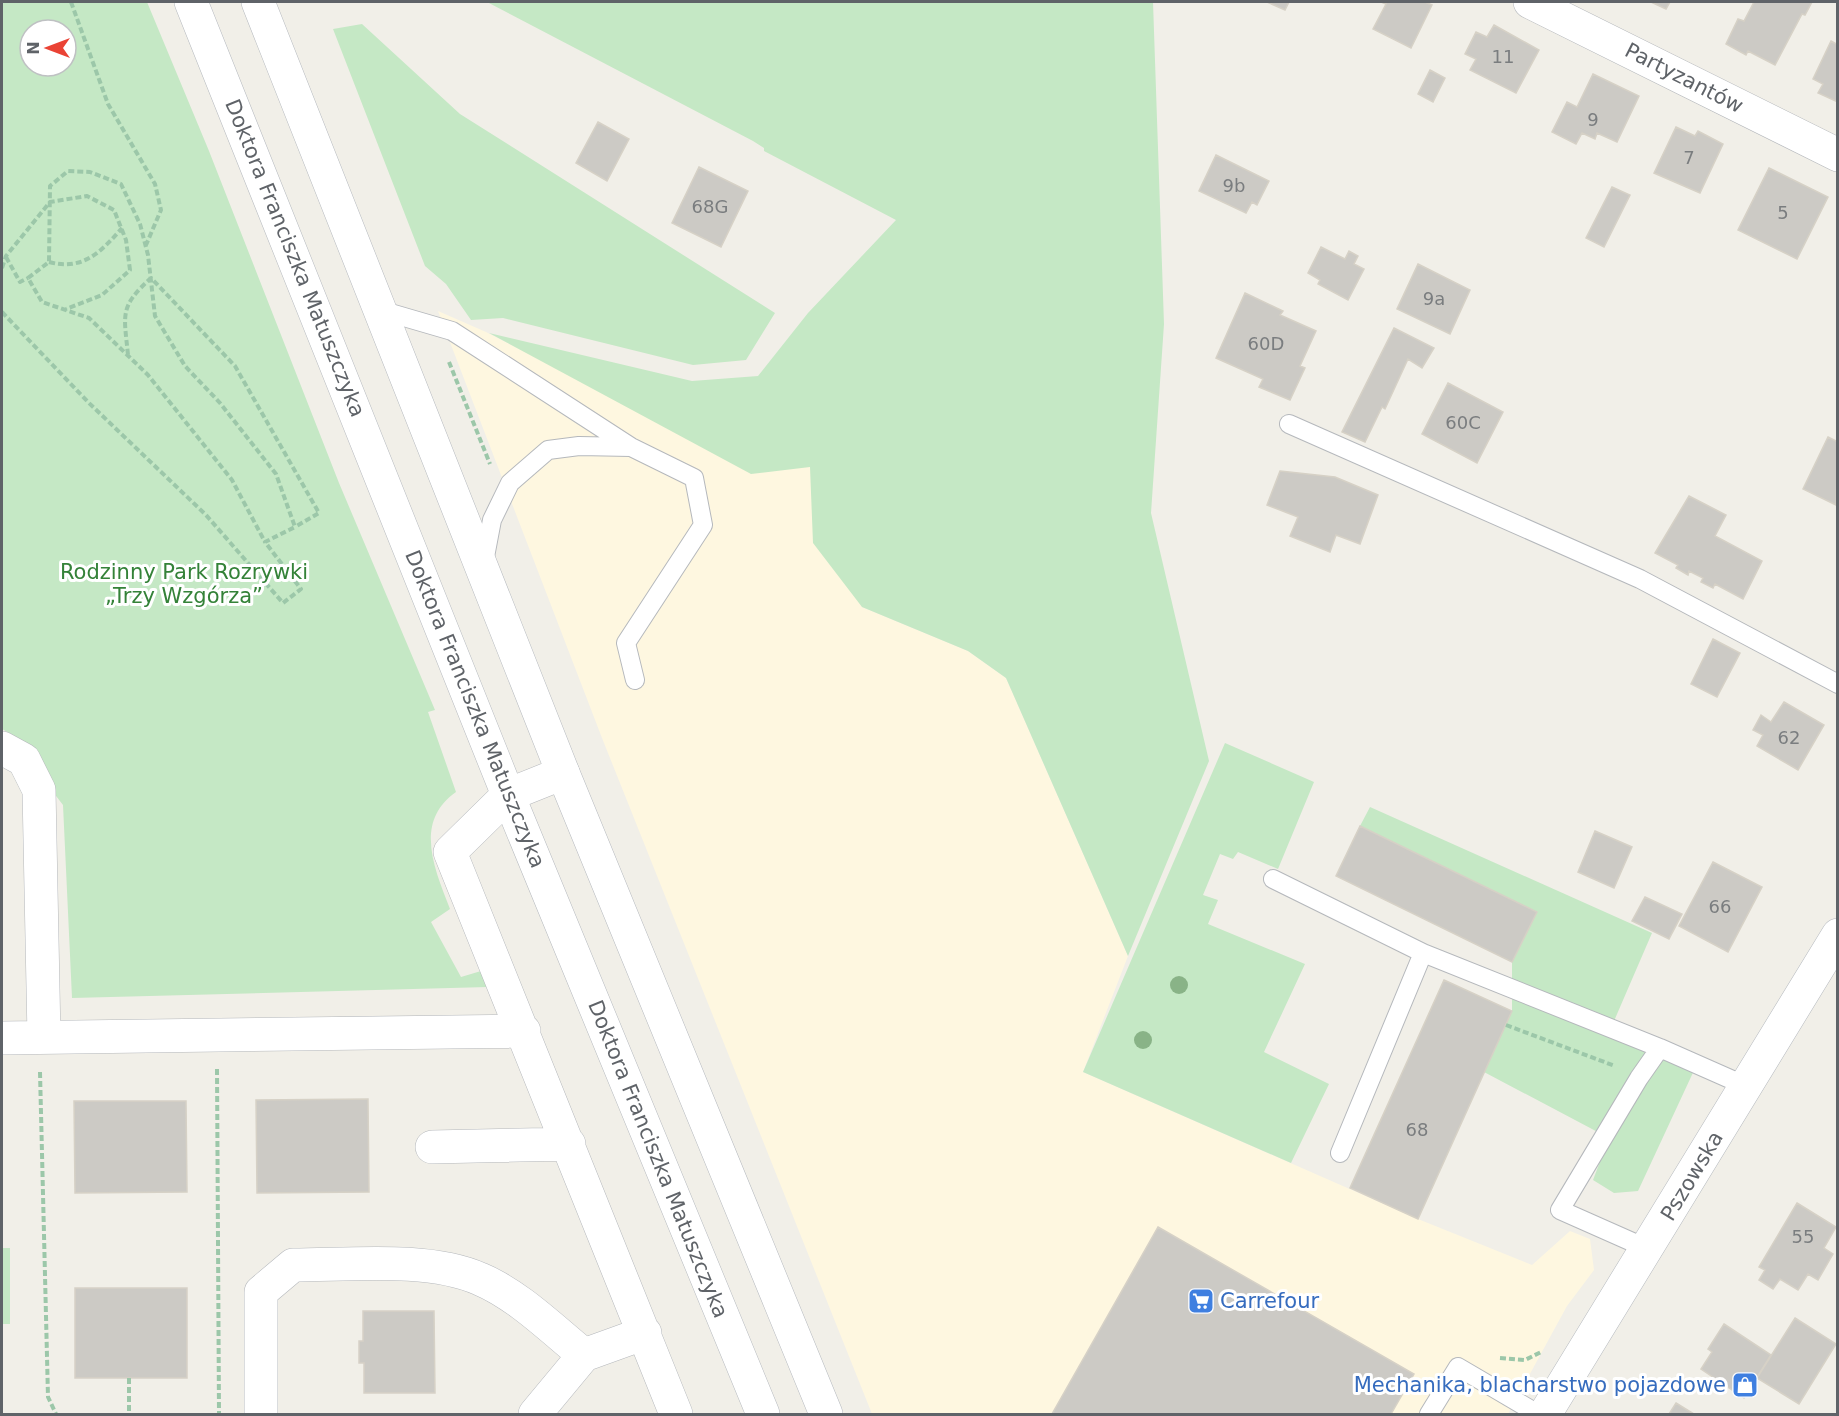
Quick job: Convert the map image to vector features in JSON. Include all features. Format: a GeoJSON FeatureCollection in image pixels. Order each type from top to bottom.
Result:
{"type":"FeatureCollection","features":[{"type":"Feature","properties":{"kind":"main road","name":"Doktora Franciszka Matuszczyka"},"geometry":{"type":"LineString","coordinates":[[191,2],[508,795],[763,1414]]}},
{"type":"Feature","properties":{"kind":"main road"},"geometry":{"type":"LineString","coordinates":[[258,2],[564,773],[826,1414]]}},
{"type":"Feature","properties":{"kind":"main road","name":"Partyzantów"},"geometry":{"type":"LineString","coordinates":[[1530,2],[1838,155]]}},
{"type":"Feature","properties":{"kind":"main road"},"geometry":{"type":"LineString","coordinates":[[2,748],[24,760],[39,790],[42,1051]]}},
{"type":"Feature","properties":{"kind":"main road"},"geometry":{"type":"LineString","coordinates":[[564,773],[508,795],[450,852],[524,1031],[676,1414]]}},
{"type":"Feature","properties":{"kind":"main road","name":"Pszowska"},"geometry":{"type":"LineString","coordinates":[[1545,1414],[1838,935]]}},
{"type":"Feature","properties":{"kind":"main road"},"geometry":{"type":"LineString","coordinates":[[2,1038],[42,1051],[524,1031]]}},
{"type":"Feature","properties":{"kind":"main road"},"geometry":{"type":"LineString","coordinates":[[432,1147],[569,1144]]}},
{"type":"Feature","properties":{"kind":"main road"},"geometry":{"type":"LineString","coordinates":[[261,1412],[261,1292],[293,1265],[432,1266],[480,1279],[518,1302],[584,1355]]}},
{"type":"Feature","properties":{"kind":"main road"},"geometry":{"type":"LineString","coordinates":[[535,1414],[584,1355],[645,1333]]}},
{"type":"Feature","properties":{"kind":"lane"},"geometry":{"type":"LineString","coordinates":[[380,309],[452,331],[631,447],[694,478],[703,525],[626,643],[635,680]]}},
{"type":"Feature","properties":{"kind":"lane"},"geometry":{"type":"LineString","coordinates":[[1289,423],[1640,579],[1838,684]]}},
{"type":"Feature","properties":{"kind":"lane"},"geometry":{"type":"LineString","coordinates":[[483,570],[492,520],[510,483],[548,450],[579,446],[631,447]]}},
{"type":"Feature","properties":{"kind":"lane"},"geometry":{"type":"LineString","coordinates":[[1273,879],[1424,953],[1660,1048],[1746,1086]]}},
{"type":"Feature","properties":{"kind":"lane"},"geometry":{"type":"LineString","coordinates":[[1340,1153],[1424,953]]}},
{"type":"Feature","properties":{"kind":"lane"},"geometry":{"type":"LineString","coordinates":[[1648,1249],[1560,1210],[1639,1078],[1660,1048]]}},
{"type":"Feature","properties":{"kind":"lane"},"geometry":{"type":"LineString","coordinates":[[1429,1414],[1458,1367],[1538,1414]]}},
{"type":"Feature","properties":{"kind":"path"},"geometry":{"type":"LineString","coordinates":[[71,2],[108,104],[155,184],[161,210],[145,246]]}},
{"type":"Feature","properties":{"kind":"path"},"geometry":{"type":"LineString","coordinates":[[49,262],[50,186],[68,171],[90,172],[121,184],[140,224],[151,278],[155,316],[185,366],[220,403],[276,474],[295,527]]}},
{"type":"Feature","properties":{"kind":"path"},"geometry":{"type":"LineString","coordinates":[[2,268],[6,256],[50,202],[87,195],[114,210],[126,240],[130,270],[102,295],[64,310]]}},
{"type":"Feature","properties":{"kind":"path"},"geometry":{"type":"LineString","coordinates":[[49,262],[66,267],[86,260],[104,248],[122,228]]}},
{"type":"Feature","properties":{"kind":"path"},"geometry":{"type":"LineString","coordinates":[[6,256],[20,282],[49,262]]}},
{"type":"Feature","properties":{"kind":"path"},"geometry":{"type":"LineString","coordinates":[[2,312],[88,403],[206,515],[283,603],[301,589],[265,542],[232,480],[148,375],[88,318],[42,302],[28,278]]}},
{"type":"Feature","properties":{"kind":"path"},"geometry":{"type":"LineString","coordinates":[[128,356],[124,318],[130,297],[151,278]]}},
{"type":"Feature","properties":{"kind":"path"},"geometry":{"type":"LineString","coordinates":[[151,278],[235,366],[319,513],[265,542]]}},
{"type":"Feature","properties":{"kind":"path"},"geometry":{"type":"LineString","coordinates":[[1506,1025],[1639,1078]]}},
{"type":"Feature","properties":{"kind":"path"},"geometry":{"type":"LineString","coordinates":[[42,1051],[48,1397],[56,1414]]}},
{"type":"Feature","properties":{"kind":"path"},"geometry":{"type":"LineString","coordinates":[[217,1062],[219,1414]]}},
{"type":"Feature","properties":{"kind":"path"},"geometry":{"type":"LineString","coordinates":[[129,1378],[129,1414]]}},
{"type":"Feature","properties":{"kind":"shaded area"},"geometry":{"type":"Polygon","coordinates":[[[438,311],[486,332],[754,468],[810,458],[862,607],[968,651],[1006,678],[1128,956],[1083,1072],[1418,1219],[1532,1265],[1570,1231],[1590,1239],[1594,1270],[1567,1306],[1508,1414],[872,1414],[602,738],[438,311]]]}},
{"type":"Feature","properties":{"kind":"green space","name":"Rodzinny Park Rozrywki „Trzy Wzgórza”"},"geometry":{"type":"Polygon","coordinates":[[[2,2],[147,2],[209,151],[339,483],[435,710],[428,712],[456,792],[443,804],[435,817],[431,832],[434,863],[450,909],[431,922],[461,977],[481,971],[488,987],[72,998],[63,805],[27,758],[32,746],[2,729],[2,2]]]}},
{"type":"Feature","properties":{"kind":"green space"},"geometry":{"type":"Polygon","coordinates":[[[487,2],[1153,2],[1164,324],[1151,513],[1209,761],[1128,956],[1006,678],[968,651],[862,607],[813,543],[810,467],[751,474],[489,333],[692,381],[758,376],[808,313],[896,220],[764,151],[764,148],[753,141],[487,2]]]}},
{"type":"Feature","properties":{"kind":"green space"},"geometry":{"type":"Polygon","coordinates":[[[362,24],[460,114],[775,313],[746,360],[693,365],[503,318],[471,320],[446,284],[425,266],[333,29],[362,24]]]}},
{"type":"Feature","properties":{"kind":"green space"},"geometry":{"type":"Polygon","coordinates":[[[1225,743],[1314,782],[1278,869],[1238,852],[1233,859],[1220,854],[1203,895],[1218,900],[1208,924],[1305,964],[1264,1052],[1329,1084],[1291,1163],[1083,1072],[1225,743]]]}},
{"type":"Feature","properties":{"kind":"green space"},"geometry":{"type":"Polygon","coordinates":[[[1370,807],[1652,933],[1611,1028],[1697,1064],[1638,1191],[1614,1193],[1593,1180],[1609,1138],[1484,1072],[1512,1011],[1512,962],[1536,912],[1360,826],[1370,807]]]}},
{"type":"Feature","properties":{"kind":"green space"},"geometry":{"type":"Polygon","coordinates":[[[2,1248],[10,1248],[10,1324],[2,1324],[2,1248]]]}},
{"type":"Feature","properties":{"kind":"building"},"geometry":{"type":"Polygon","coordinates":[[[1267,2],[1289,2],[1285,10],[1267,2]]]}},
{"type":"Feature","properties":{"kind":"building"},"geometry":{"type":"Polygon","coordinates":[[[1381,2],[1425,2],[1432,5],[1411,48],[1373,29],[1386,4],[1381,2]]]}},
{"type":"Feature","properties":{"kind":"building"},"geometry":{"type":"Polygon","coordinates":[[[1651,2],[1670,2],[1666,9],[1651,2]]]}},
{"type":"Feature","properties":{"kind":"building"},"geometry":{"type":"Polygon","coordinates":[[[1754,2],[1812,2],[1805,15],[1802,14],[1775,65],[1748,51],[1746,55],[1726,44],[1738,19],[1744,21],[1754,2]]]}},
{"type":"Feature","properties":{"kind":"building"},"geometry":{"type":"Polygon","coordinates":[[[1494,25],[1539,50],[1516,93],[1470,70],[1476,59],[1465,54],[1476,32],[1487,37],[1494,25]]]}},
{"type":"Feature","properties":{"kind":"building"},"geometry":{"type":"Polygon","coordinates":[[[1831,41],[1838,45],[1838,102],[1818,93],[1823,84],[1813,79],[1831,41]]]}},
{"type":"Feature","properties":{"kind":"building"},"geometry":{"type":"Polygon","coordinates":[[[1430,70],[1445,78],[1433,102],[1418,94],[1430,70]]]}},
{"type":"Feature","properties":{"kind":"building"},"geometry":{"type":"Polygon","coordinates":[[[1593,74],[1639,96],[1617,142],[1597,133],[1595,139],[1582,133],[1576,144],[1552,132],[1567,102],[1577,107],[1593,74]]]}},
{"type":"Feature","properties":{"kind":"building"},"geometry":{"type":"Polygon","coordinates":[[[598,122],[629,139],[607,181],[576,163],[598,122]]]}},
{"type":"Feature","properties":{"kind":"building"},"geometry":{"type":"Polygon","coordinates":[[[1676,127],[1695,136],[1698,131],[1723,144],[1700,193],[1654,173],[1676,127]]]}},
{"type":"Feature","properties":{"kind":"building"},"geometry":{"type":"Polygon","coordinates":[[[1216,155],[1269,181],[1257,205],[1252,202],[1246,213],[1199,191],[1216,155]]]}},
{"type":"Feature","properties":{"kind":"building"},"geometry":{"type":"Polygon","coordinates":[[[699,167],[748,191],[721,247],[672,223],[699,167]]]}},
{"type":"Feature","properties":{"kind":"building"},"geometry":{"type":"Polygon","coordinates":[[[1769,168],[1828,197],[1797,259],[1738,230],[1769,168]]]}},
{"type":"Feature","properties":{"kind":"building"},"geometry":{"type":"Polygon","coordinates":[[[1612,187],[1630,195],[1604,247],[1586,238],[1612,187]]]}},
{"type":"Feature","properties":{"kind":"building"},"geometry":{"type":"Polygon","coordinates":[[[1321,247],[1345,259],[1349,251],[1358,256],[1354,264],[1364,269],[1348,300],[1318,284],[1320,280],[1308,273],[1321,247]]]}},
{"type":"Feature","properties":{"kind":"building"},"geometry":{"type":"Polygon","coordinates":[[[1418,264],[1470,290],[1450,334],[1397,309],[1418,264]]]}},
{"type":"Feature","properties":{"kind":"building"},"geometry":{"type":"Polygon","coordinates":[[[1245,293],[1283,311],[1280,315],[1316,331],[1300,366],[1305,368],[1290,400],[1259,387],[1263,379],[1216,358],[1245,293]]]}},
{"type":"Feature","properties":{"kind":"building"},"geometry":{"type":"Polygon","coordinates":[[[1394,328],[1434,348],[1422,368],[1408,359],[1385,409],[1382,407],[1365,442],[1342,432],[1394,328]]]}},
{"type":"Feature","properties":{"kind":"building"},"geometry":{"type":"Polygon","coordinates":[[[1448,383],[1503,412],[1477,463],[1422,434],[1448,383]]]}},
{"type":"Feature","properties":{"kind":"building"},"geometry":{"type":"Polygon","coordinates":[[[1828,437],[1838,442],[1836,505],[1803,489],[1828,437]]]}},
{"type":"Feature","properties":{"kind":"building"},"geometry":{"type":"Polygon","coordinates":[[[1280,471],[1335,477],[1378,495],[1360,544],[1336,535],[1330,552],[1290,536],[1298,517],[1267,505],[1280,471]]]}},
{"type":"Feature","properties":{"kind":"building"},"geometry":{"type":"Polygon","coordinates":[[[1689,496],[1726,515],[1715,536],[1762,561],[1743,599],[1715,584],[1713,588],[1701,582],[1703,578],[1689,571],[1688,575],[1676,568],[1678,565],[1655,553],[1689,496]]]}},
{"type":"Feature","properties":{"kind":"building"},"geometry":{"type":"Polygon","coordinates":[[[1713,639],[1740,653],[1717,697],[1691,684],[1713,639]]]}},
{"type":"Feature","properties":{"kind":"building"},"geometry":{"type":"Polygon","coordinates":[[[1784,702],[1824,725],[1798,770],[1757,746],[1763,735],[1753,730],[1761,715],[1771,722],[1784,702]]]}},
{"type":"Feature","properties":{"kind":"building"},"geometry":{"type":"Polygon","coordinates":[[[1360,826],[1537,912],[1512,962],[1336,876],[1360,826]]]}},
{"type":"Feature","properties":{"kind":"building"},"geometry":{"type":"Polygon","coordinates":[[[1595,831],[1632,847],[1614,888],[1578,872],[1595,831]]]}},
{"type":"Feature","properties":{"kind":"building"},"geometry":{"type":"Polygon","coordinates":[[[1713,862],[1762,887],[1728,952],[1679,926],[1713,862]]]}},
{"type":"Feature","properties":{"kind":"building"},"geometry":{"type":"Polygon","coordinates":[[[1645,897],[1682,914],[1669,939],[1632,921],[1645,897]]]}},
{"type":"Feature","properties":{"kind":"building"},"geometry":{"type":"Polygon","coordinates":[[[1444,980],[1512,1011],[1418,1219],[1350,1188],[1444,980]]]}},
{"type":"Feature","properties":{"kind":"building"},"geometry":{"type":"Polygon","coordinates":[[[368,1099],[369,1192],[257,1193],[256,1100],[368,1099]]]}},
{"type":"Feature","properties":{"kind":"building"},"geometry":{"type":"Polygon","coordinates":[[[74,1101],[186,1101],[187,1192],[75,1193],[74,1101]]]}},
{"type":"Feature","properties":{"kind":"building"},"geometry":{"type":"Polygon","coordinates":[[[1797,1203],[1836,1227],[1824,1248],[1833,1254],[1818,1280],[1808,1274],[1798,1290],[1780,1279],[1773,1289],[1759,1280],[1765,1270],[1759,1267],[1797,1203]]]}},
{"type":"Feature","properties":{"kind":"building","name":"Carrefour"},"geometry":{"type":"Polygon","coordinates":[[[1158,1227],[1414,1374],[1391,1414],[1052,1414],[1158,1227]]]}},
{"type":"Feature","properties":{"kind":"building"},"geometry":{"type":"Polygon","coordinates":[[[75,1288],[187,1288],[187,1378],[75,1378],[75,1288]]]}},
{"type":"Feature","properties":{"kind":"building"},"geometry":{"type":"Polygon","coordinates":[[[363,1311],[434,1311],[435,1393],[364,1393],[364,1363],[359,1363],[359,1341],[363,1341],[363,1311]]]}},
{"type":"Feature","properties":{"kind":"building"},"geometry":{"type":"Polygon","coordinates":[[[1795,1318],[1836,1344],[1799,1404],[1757,1378],[1795,1318]]]}},
{"type":"Feature","properties":{"kind":"building"},"geometry":{"type":"Polygon","coordinates":[[[1724,1324],[1771,1355],[1744,1398],[1701,1369],[1712,1352],[1708,1349],[1724,1324]]]}},
{"type":"Feature","properties":{"kind":"building"},"geometry":{"type":"Polygon","coordinates":[[[1676,1403],[1694,1414],[1669,1414],[1676,1403]]]}},
{"type":"Feature","properties":{"kind":"place","name":"Carrefour"},"geometry":{"type":"Point","coordinates":[1201,1301]}},
{"type":"Feature","properties":{"kind":"place","name":"Mechanika, blacharstwo pojazdowe"},"geometry":{"type":"Point","coordinates":[1745,1385]}}]}
